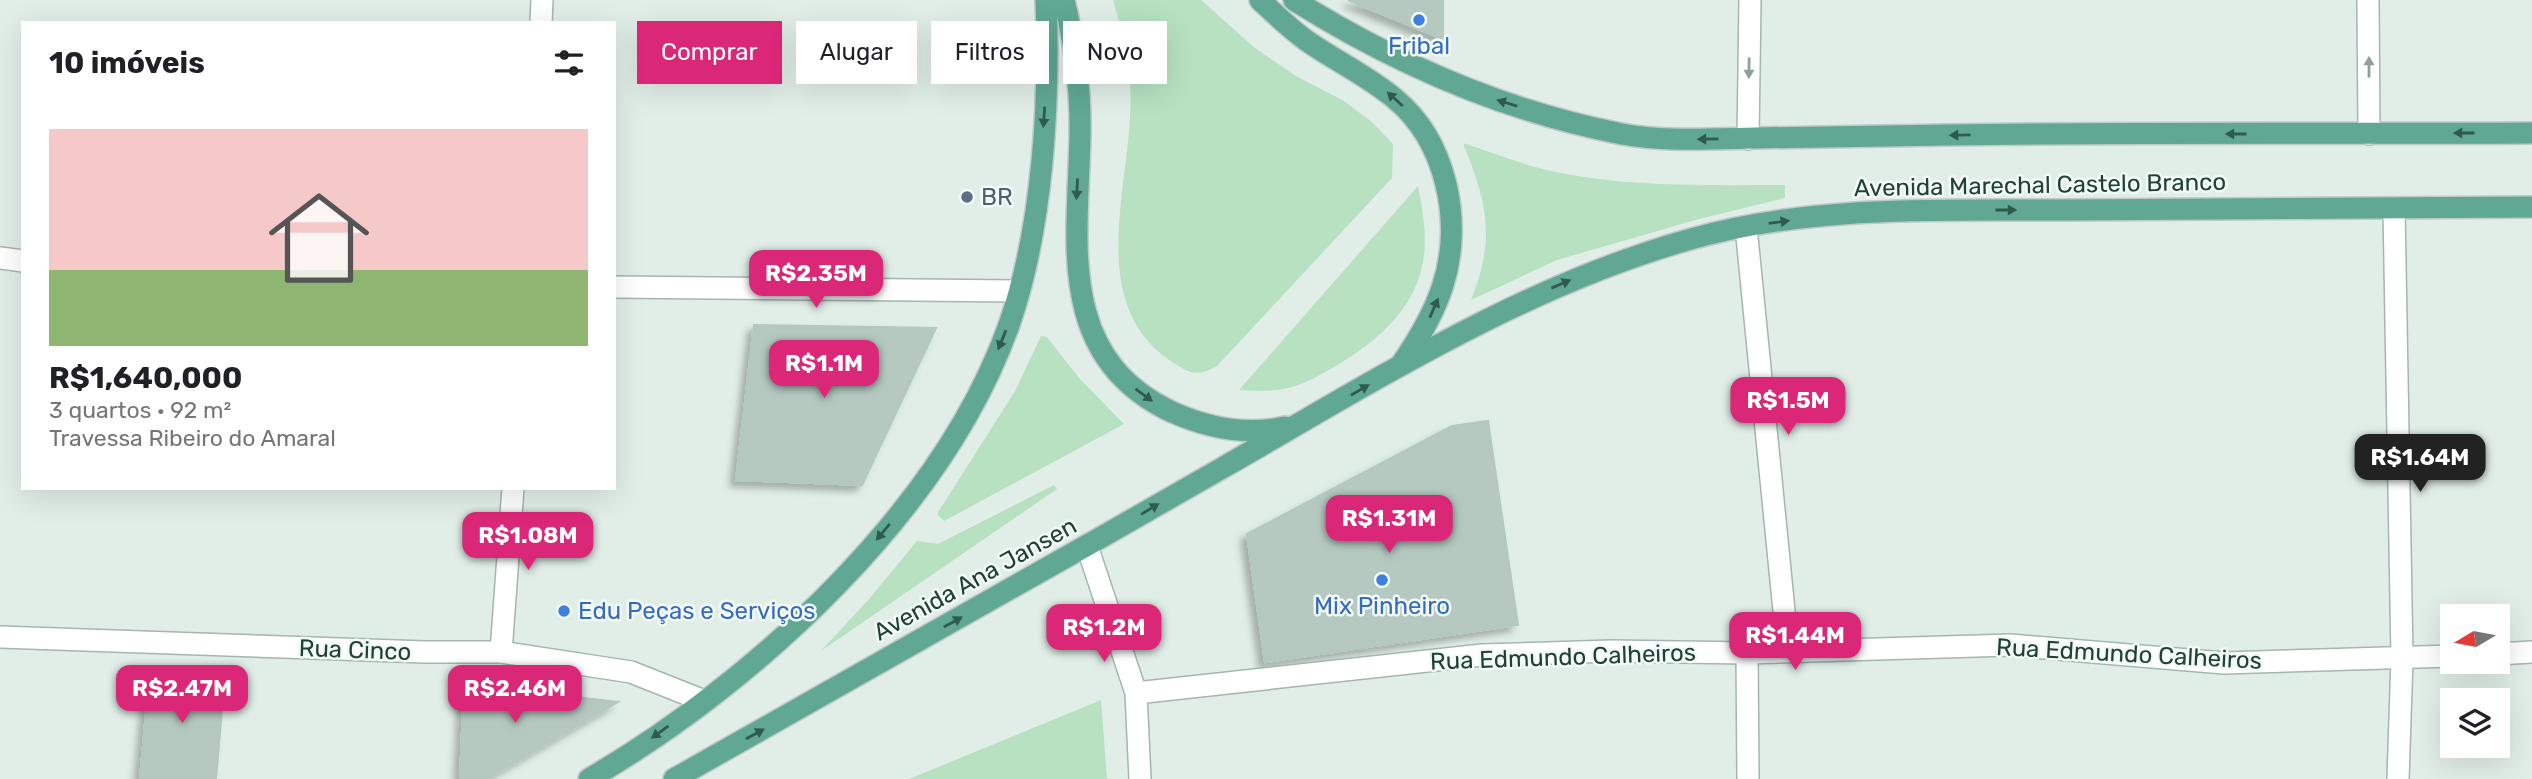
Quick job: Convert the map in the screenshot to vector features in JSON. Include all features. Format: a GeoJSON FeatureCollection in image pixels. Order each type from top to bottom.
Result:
{"type":"FeatureCollection","features":[{"type":"Feature","properties":{"kind":"main road"},"geometry":{"type":"LineString","coordinates":[[589,779],[618,762],[704,701],[781,639],[849,572],[939,462],[987,379],[1019,291],[1035,211],[1042,148],[1046,79],[1046,0]]}},
{"type":"Feature","properties":{"kind":"main road"},"geometry":{"type":"LineString","coordinates":[[1064,0],[1075,49],[1079,88],[1080,136],[1075,246],[1085,314],[1098,346],[1138,392],[1192,421],[1248,431],[1275,429],[1300,423]]}},
{"type":"Feature","properties":{"kind":"main road"},"geometry":{"type":"LineString","coordinates":[[1261,0],[1310,43],[1397,99],[1422,128],[1441,166],[1451,214],[1449,261],[1434,307],[1400,367]]}},
{"type":"Feature","properties":{"kind":"main road","name":"Avenida Marechal Castelo Branco"},"geometry":{"type":"LineString","coordinates":[[1294,0],[1346,33],[1474,93],[1560,119],[1626,135],[1680,139],[1748,139],[2532,133]]}},
{"type":"Feature","properties":{"kind":"main road","name":"Avenida Marechal Castelo Branco"},"geometry":{"type":"LineString","coordinates":[[1300,423],[1519,303],[1595,270],[1693,238],[1746,226],[1872,211],[2532,207]]}},
{"type":"Feature","properties":{"kind":"main road","name":"Avenida Ana Jansen"},"geometry":{"type":"LineString","coordinates":[[674,779],[1300,423]]}},
{"type":"Feature","properties":{"kind":"street"},"geometry":{"type":"LineString","coordinates":[[541,21],[542,0]]}},
{"type":"Feature","properties":{"kind":"street"},"geometry":{"type":"LineString","coordinates":[[1748,139],[1750,0]]}},
{"type":"Feature","properties":{"kind":"street"},"geometry":{"type":"LineString","coordinates":[[2368,0],[2369,134]]}},
{"type":"Feature","properties":{"kind":"street"},"geometry":{"type":"LineString","coordinates":[[2394,208],[2402,658],[2398,779]]}},
{"type":"Feature","properties":{"kind":"street"},"geometry":{"type":"LineString","coordinates":[[1746,226],[1788,651]]}},
{"type":"Feature","properties":{"kind":"street"},"geometry":{"type":"LineString","coordinates":[[0,258],[21,261]]}},
{"type":"Feature","properties":{"kind":"street"},"geometry":{"type":"LineString","coordinates":[[616,287],[1019,291]]}},
{"type":"Feature","properties":{"kind":"street"},"geometry":{"type":"LineString","coordinates":[[501,652],[513,490]]}},
{"type":"Feature","properties":{"kind":"street"},"geometry":{"type":"LineString","coordinates":[[1087,546],[1136,693],[1140,779]]}},
{"type":"Feature","properties":{"kind":"street","name":"Rua Cinco"},"geometry":{"type":"LineString","coordinates":[[0,637],[425,652],[501,652],[631,672],[704,701]]}},
{"type":"Feature","properties":{"kind":"street","name":"Rua Edmundo Calheiros"},"geometry":{"type":"LineString","coordinates":[[1136,693],[1482,655],[1747,653],[2010,645],[2224,663],[2440,656]]}},
{"type":"Feature","properties":{"kind":"street"},"geometry":{"type":"LineString","coordinates":[[2510,653],[2532,652]]}},
{"type":"Feature","properties":{"kind":"street"},"geometry":{"type":"LineString","coordinates":[[1747,653],[1748,779]]}},
{"type":"Feature","properties":{"kind":"green space"},"geometry":{"type":"Polygon","coordinates":[[[1113,0],[1201,0],[1255,48],[1296,76],[1344,101],[1372,122],[1393,144],[1392,178],[1217,366],[1203,372],[1187,371],[1169,360],[1142,334],[1126,303],[1119,268],[1119,231],[1130,118],[1130,84],[1167,84],[1167,21],[1119,21],[1113,0]]]}},
{"type":"Feature","properties":{"kind":"green space"},"geometry":{"type":"Polygon","coordinates":[[[1463,143],[1565,174],[1659,184],[1785,185],[1785,198],[1699,219],[1557,260],[1471,300],[1484,258],[1486,239],[1483,203],[1463,143]]]}},
{"type":"Feature","properties":{"kind":"green space"},"geometry":{"type":"Polygon","coordinates":[[[1418,186],[1425,246],[1420,275],[1413,293],[1390,324],[1376,338],[1344,361],[1303,383],[1276,390],[1239,390],[1418,186]]]}},
{"type":"Feature","properties":{"kind":"green space"},"geometry":{"type":"Polygon","coordinates":[[[1041,336],[1047,337],[1079,378],[1124,424],[944,521],[937,514],[1015,391],[1041,336]]]}},
{"type":"Feature","properties":{"kind":"green space"},"geometry":{"type":"Polygon","coordinates":[[[1054,485],[1057,489],[821,651],[917,541],[938,544],[1054,485]]]}},
{"type":"Feature","properties":{"kind":"green space"},"geometry":{"type":"Polygon","coordinates":[[[1101,700],[1107,779],[909,779],[1101,700]]]}},
{"type":"Feature","properties":{"kind":"building","name":"Fribal"},"geometry":{"type":"Polygon","coordinates":[[[1348,0],[1443,0],[1443,39],[1348,0]]]}},
{"type":"Feature","properties":{"kind":"building"},"geometry":{"type":"Polygon","coordinates":[[[754,325],[936,328],[862,485],[736,480],[754,325]]]}},
{"type":"Feature","properties":{"kind":"building","name":"Mix Pinheiro"},"geometry":{"type":"Polygon","coordinates":[[[1488,421],[1518,625],[1265,662],[1247,534],[1452,426],[1488,421]]]}},
{"type":"Feature","properties":{"kind":"building"},"geometry":{"type":"Polygon","coordinates":[[[150,668],[225,675],[216,779],[140,779],[150,668]]]}},
{"type":"Feature","properties":{"kind":"building"},"geometry":{"type":"Polygon","coordinates":[[[464,684],[618,702],[486,779],[460,779],[464,684]]]}},
{"type":"Feature","properties":{"kind":"place","name":"Fribal"},"geometry":{"type":"Point","coordinates":[1419,20]}},
{"type":"Feature","properties":{"kind":"place","name":"BR"},"geometry":{"type":"Point","coordinates":[967,197]}},
{"type":"Feature","properties":{"kind":"place","name":"Mix Pinheiro"},"geometry":{"type":"Point","coordinates":[1382,580]}},
{"type":"Feature","properties":{"kind":"place","name":"Edu Peças e Serviços"},"geometry":{"type":"Point","coordinates":[564,611]}}]}
